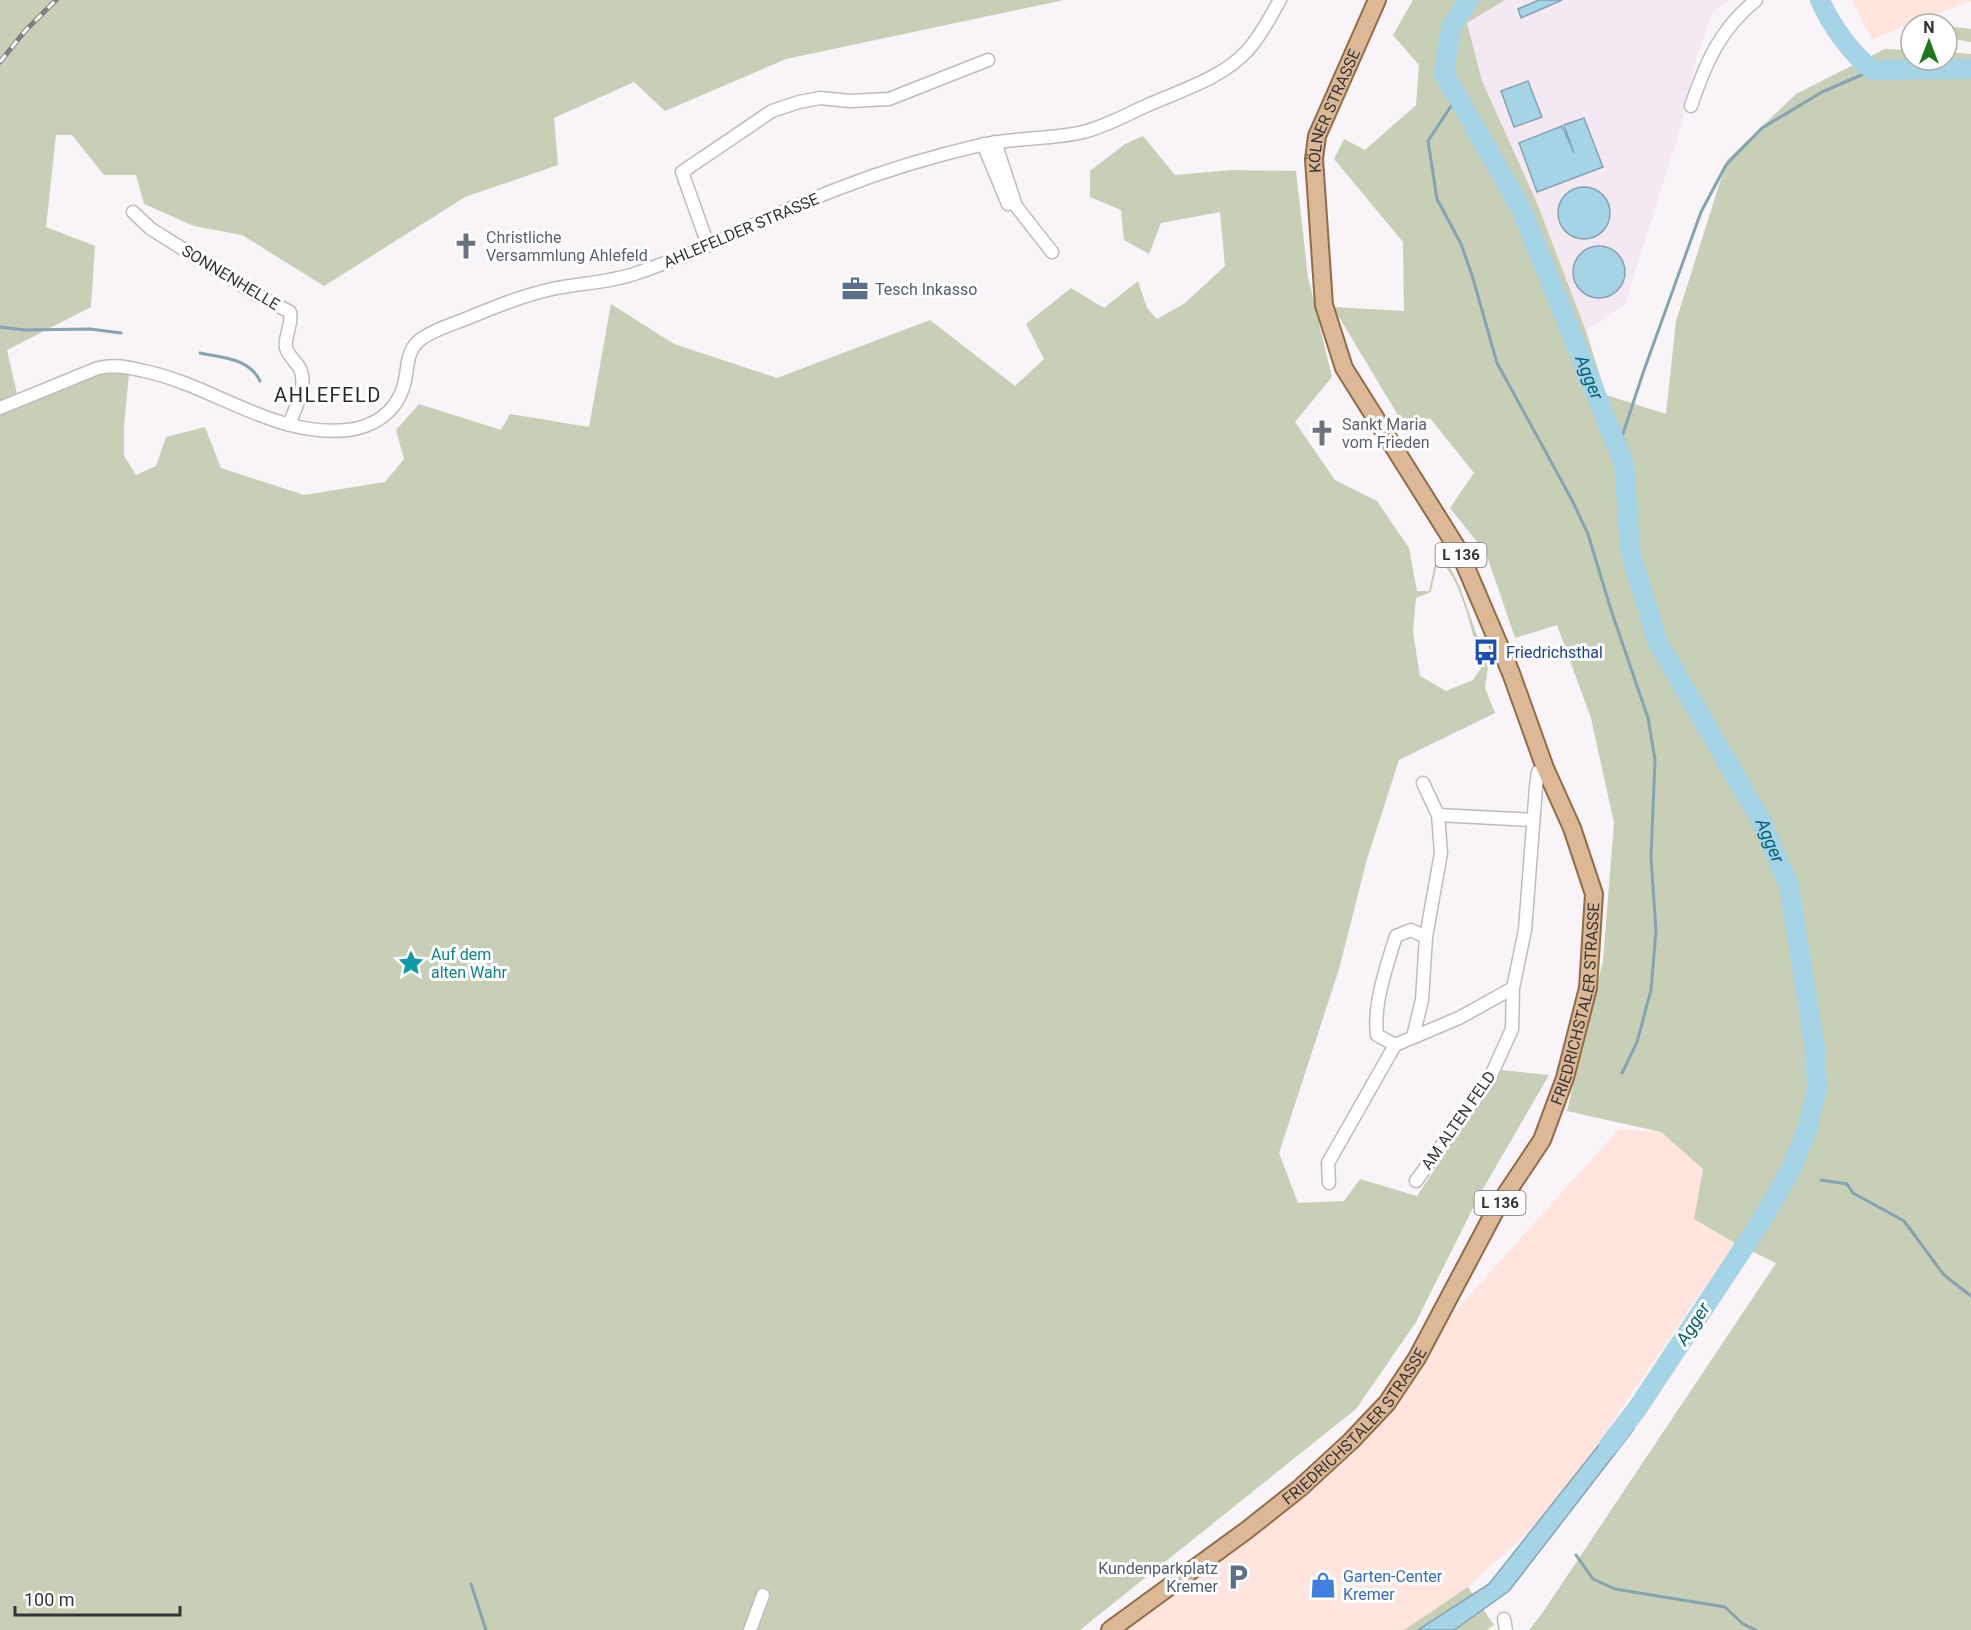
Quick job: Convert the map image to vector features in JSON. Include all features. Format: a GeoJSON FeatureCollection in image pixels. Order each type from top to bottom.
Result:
{"type":"FeatureCollection","features":[{"type":"Feature","properties":{"kind":"main road","name":"KÖLNER STRASSE"},"geometry":{"type":"LineString","coordinates":[[1319,227],[1314,159],[1317,136],[1377,0]]}},
{"type":"Feature","properties":{"kind":"main road","name":"FRIEDRICHSTALER STRASSE"},"geometry":{"type":"LineString","coordinates":[[1110,1630],[1247,1530],[1300,1488],[1387,1404],[1417,1358],[1496,1209],[1542,1140],[1564,1078],[1588,988],[1594,894],[1572,828],[1545,768],[1508,663],[1459,551],[1344,368],[1324,305],[1319,227]]}},
{"type":"Feature","properties":{"kind":"street","name":"AHLEFELDER STRASSE"},"geometry":{"type":"LineString","coordinates":[[0,408],[98,368],[115,364],[183,381],[270,419],[288,424],[316,429],[347,430],[366,425],[384,417],[394,406],[403,388],[411,349],[420,339],[521,297],[550,289],[614,280],[674,260],[808,200],[920,160],[989,143],[1086,131],[1216,75],[1246,52],[1280,0]]}},
{"type":"Feature","properties":{"kind":"street"},"geometry":{"type":"LineString","coordinates":[[1691,106],[1704,67],[1716,45],[1756,0]]}},
{"type":"Feature","properties":{"kind":"street"},"geometry":{"type":"LineString","coordinates":[[708,245],[682,172],[772,111],[820,98],[850,101],[889,99],[988,60]]}},
{"type":"Feature","properties":{"kind":"street"},"geometry":{"type":"LineString","coordinates":[[989,143],[1016,206],[1046,252]]}},
{"type":"Feature","properties":{"kind":"street","name":"SONNENHELLE"},"geometry":{"type":"LineString","coordinates":[[133,212],[151,229],[290,312],[292,320],[286,339],[286,350],[300,369],[304,381],[288,424]]}},
{"type":"Feature","properties":{"kind":"street","name":"AM ALTEN FELD"},"geometry":{"type":"LineString","coordinates":[[1416,1181],[1489,1080],[1512,1029],[1513,988],[1525,930],[1538,772],[1545,768]]}},
{"type":"Feature","properties":{"kind":"street"},"geometry":{"type":"LineString","coordinates":[[1413,1037],[1422,1000],[1426,937],[1441,853],[1438,815],[1423,783]]}},
{"type":"Feature","properties":{"kind":"street"},"geometry":{"type":"LineString","coordinates":[[1438,815],[1533,820]]}},
{"type":"Feature","properties":{"kind":"street"},"geometry":{"type":"LineString","coordinates":[[1395,1045],[1377,1035],[1375,1021],[1388,960],[1396,936],[1411,930],[1426,937]]}},
{"type":"Feature","properties":{"kind":"street"},"geometry":{"type":"LineString","coordinates":[[1329,1183],[1329,1162],[1395,1045],[1459,1018],[1513,988]]}},
{"type":"Feature","properties":{"kind":"street"},"geometry":{"type":"LineString","coordinates":[[750,1630],[763,1595]]}},
{"type":"Feature","properties":{"kind":"shaded area"},"geometry":{"type":"Polygon","coordinates":[[[1505,0],[1731,0],[1713,12],[1696,59],[1682,123],[1625,304],[1586,331],[1537,203],[1482,81],[1467,22],[1505,0]]]}},
{"type":"Feature","properties":{"kind":"shaded area"},"geometry":{"type":"Polygon","coordinates":[[[1852,0],[1971,0],[1971,3],[1970,1],[1942,12],[1899,12],[1899,29],[1872,39],[1852,0]]]}},
{"type":"Feature","properties":{"kind":"shaded area"},"geometry":{"type":"Polygon","coordinates":[[[1619,1129],[1661,1132],[1703,1169],[1694,1219],[1735,1243],[1587,1459],[1534,1527],[1468,1587],[1404,1630],[1127,1630],[1287,1510],[1355,1446],[1402,1396],[1447,1320],[1619,1129]]]}},
{"type":"Feature","properties":{"kind":"green space"},"geometry":{"type":"Polygon","coordinates":[[[0,0],[1064,0],[786,59],[665,111],[634,82],[554,118],[558,165],[465,197],[324,286],[242,235],[194,226],[144,204],[136,175],[104,175],[72,135],[56,135],[46,227],[95,246],[91,307],[7,350],[20,407],[92,374],[129,374],[124,425],[124,456],[136,475],[156,466],[166,437],[205,427],[221,468],[304,495],[385,482],[404,459],[396,430],[419,404],[501,430],[510,414],[589,427],[611,304],[674,344],[777,378],[930,320],[1015,386],[1044,359],[1026,324],[1071,288],[1104,308],[1138,281],[1147,308],[1157,319],[1185,303],[1225,266],[1220,212],[1161,223],[1149,254],[1124,240],[1121,210],[1090,197],[1090,171],[1125,144],[1143,136],[1175,175],[1232,170],[1296,171],[1308,277],[1332,377],[1295,422],[1335,480],[1377,501],[1409,548],[1417,591],[1429,591],[1439,545],[1460,587],[1488,667],[1485,688],[1495,713],[1399,760],[1367,859],[1339,969],[1279,1153],[1298,1203],[1344,1201],[1360,1179],[1417,1196],[1501,1070],[1549,1075],[1480,1194],[1416,1322],[1356,1409],[1080,1630],[0,1630],[0,0]],[[1443,565],[1436,568],[1431,592],[1416,598],[1413,632],[1420,676],[1446,691],[1473,680],[1481,668],[1462,597],[1450,572],[1443,565]]]}},
{"type":"Feature","properties":{"kind":"green space"},"geometry":{"type":"Polygon","coordinates":[[[1413,0],[1505,0],[1467,23],[1482,81],[1537,203],[1586,331],[1606,395],[1666,414],[1676,321],[1727,160],[1796,94],[1885,49],[1899,50],[1899,72],[1959,72],[1959,53],[1971,54],[1971,1630],[1529,1630],[1776,1263],[1694,1219],[1703,1169],[1661,1132],[1567,1111],[1603,961],[1614,823],[1591,718],[1557,625],[1515,638],[1486,553],[1450,508],[1474,473],[1430,418],[1405,427],[1333,307],[1404,311],[1403,242],[1334,159],[1344,139],[1365,150],[1416,105],[1419,65],[1393,35],[1413,0]]]}},
{"type":"Feature","properties":{"kind":"green space"},"geometry":{"type":"Polygon","coordinates":[[[1959,28],[1971,29],[1971,42],[1959,40],[1959,28]]]}},
{"type":"Feature","properties":{"kind":"green space"},"geometry":{"type":"Polygon","coordinates":[[[1468,1587],[1494,1625],[1487,1630],[1404,1630],[1468,1587]]]}},
{"type":"Feature","properties":{"kind":"water"},"geometry":{"type":"Polygon","coordinates":[[[1539,0],[1562,0],[1521,18],[1518,9],[1539,0]]]}},
{"type":"Feature","properties":{"kind":"water"},"geometry":{"type":"Polygon","coordinates":[[[1528,81],[1542,117],[1514,127],[1501,91],[1528,81]]]}},
{"type":"Feature","properties":{"kind":"water"},"geometry":{"type":"Polygon","coordinates":[[[1584,118],[1603,167],[1537,192],[1519,143],[1562,126],[1574,153],[1564,125],[1584,118]]]}},
{"type":"Feature","properties":{"kind":"water"},"geometry":{"type":"Polygon","coordinates":[[[1579,187],[1589,187],[1603,194],[1610,213],[1603,232],[1589,239],[1579,239],[1569,235],[1562,228],[1558,218],[1558,208],[1562,198],[1569,191],[1579,187]]]}},
{"type":"Feature","properties":{"kind":"water"},"geometry":{"type":"Polygon","coordinates":[[[1594,246],[1604,246],[1613,250],[1621,258],[1625,272],[1621,286],[1613,294],[1604,298],[1594,298],[1585,294],[1577,286],[1573,277],[1573,267],[1577,258],[1585,250],[1594,246]]]}},
{"type":"Feature","properties":{"kind":"water"},"geometry":{"type":"Polygon","coordinates":[[[1617,1422],[1634,1429],[1509,1591],[1454,1630],[1418,1630],[1489,1584],[1617,1422]]]}},
{"type":"Feature","properties":{"kind":"waterway","name":"Agger"},"geometry":{"type":"LineString","coordinates":[[1469,0],[1451,27],[1444,73],[1521,208],[1624,464],[1630,550],[1657,641],[1763,824],[1789,886],[1815,1048],[1817,1088],[1808,1127],[1792,1167],[1762,1220],[1637,1409],[1609,1445]]}},
{"type":"Feature","properties":{"kind":"waterway","name":"Agger"},"geometry":{"type":"LineString","coordinates":[[1820,0],[1842,38],[1873,70],[1971,69]]}},
{"type":"Feature","properties":{"kind":"waterway"},"geometry":{"type":"LineString","coordinates":[[1618,449],[1701,212],[1726,165],[1762,128],[1822,92],[1873,70]]}},
{"type":"Feature","properties":{"kind":"waterway"},"geometry":{"type":"LineString","coordinates":[[1457,97],[1428,141],[1437,199],[1461,244],[1497,363],[1572,500],[1588,534],[1648,718],[1655,760],[1651,857],[1656,931],[1651,990],[1637,1042],[1622,1073]]}},
{"type":"Feature","properties":{"kind":"waterway"},"geometry":{"type":"LineString","coordinates":[[0,327],[25,330],[90,329],[121,333]]}},
{"type":"Feature","properties":{"kind":"waterway"},"geometry":{"type":"LineString","coordinates":[[200,353],[242,363],[255,373],[260,381]]}},
{"type":"Feature","properties":{"kind":"waterway"},"geometry":{"type":"LineString","coordinates":[[1821,1180],[1847,1184],[1853,1193],[1904,1221],[1944,1275],[1971,1296]]}},
{"type":"Feature","properties":{"kind":"waterway"},"geometry":{"type":"LineString","coordinates":[[1576,1555],[1593,1579],[1615,1589],[1725,1607],[1743,1624],[1756,1630]]}},
{"type":"Feature","properties":{"kind":"waterway"},"geometry":{"type":"LineString","coordinates":[[471,1584],[486,1630]]}},
{"type":"Feature","properties":{"kind":"railway"},"geometry":{"type":"LineString","coordinates":[[0,62],[25,31],[56,0]]}},
{"type":"Feature","properties":{"kind":"place","name":"Christliche Versammlung Ahlefeld"},"geometry":{"type":"Point","coordinates":[466,246]}},
{"type":"Feature","properties":{"kind":"place","name":"Tesch Inkasso"},"geometry":{"type":"Point","coordinates":[855,289]}},
{"type":"Feature","properties":{"kind":"place","name":"Sankt Maria vom Frieden"},"geometry":{"type":"Point","coordinates":[1322,433]}},
{"type":"Feature","properties":{"kind":"place","name":"Friedrichsthal"},"geometry":{"type":"Point","coordinates":[1486,652]}},
{"type":"Feature","properties":{"kind":"place","name":"Auf dem alten Wahr"},"geometry":{"type":"Point","coordinates":[411,963]}},
{"type":"Feature","properties":{"kind":"place","name":"Kundenparkplatz Kremer"},"geometry":{"type":"Point","coordinates":[1238,1577]}},
{"type":"Feature","properties":{"kind":"place","name":"Garten-Center Kremer"},"geometry":{"type":"Point","coordinates":[1323,1585]}},
{"type":"Feature","properties":{"kind":"district","name":"AHLEFELD"},"geometry":{"type":"Point","coordinates":[328,395]}}]}
